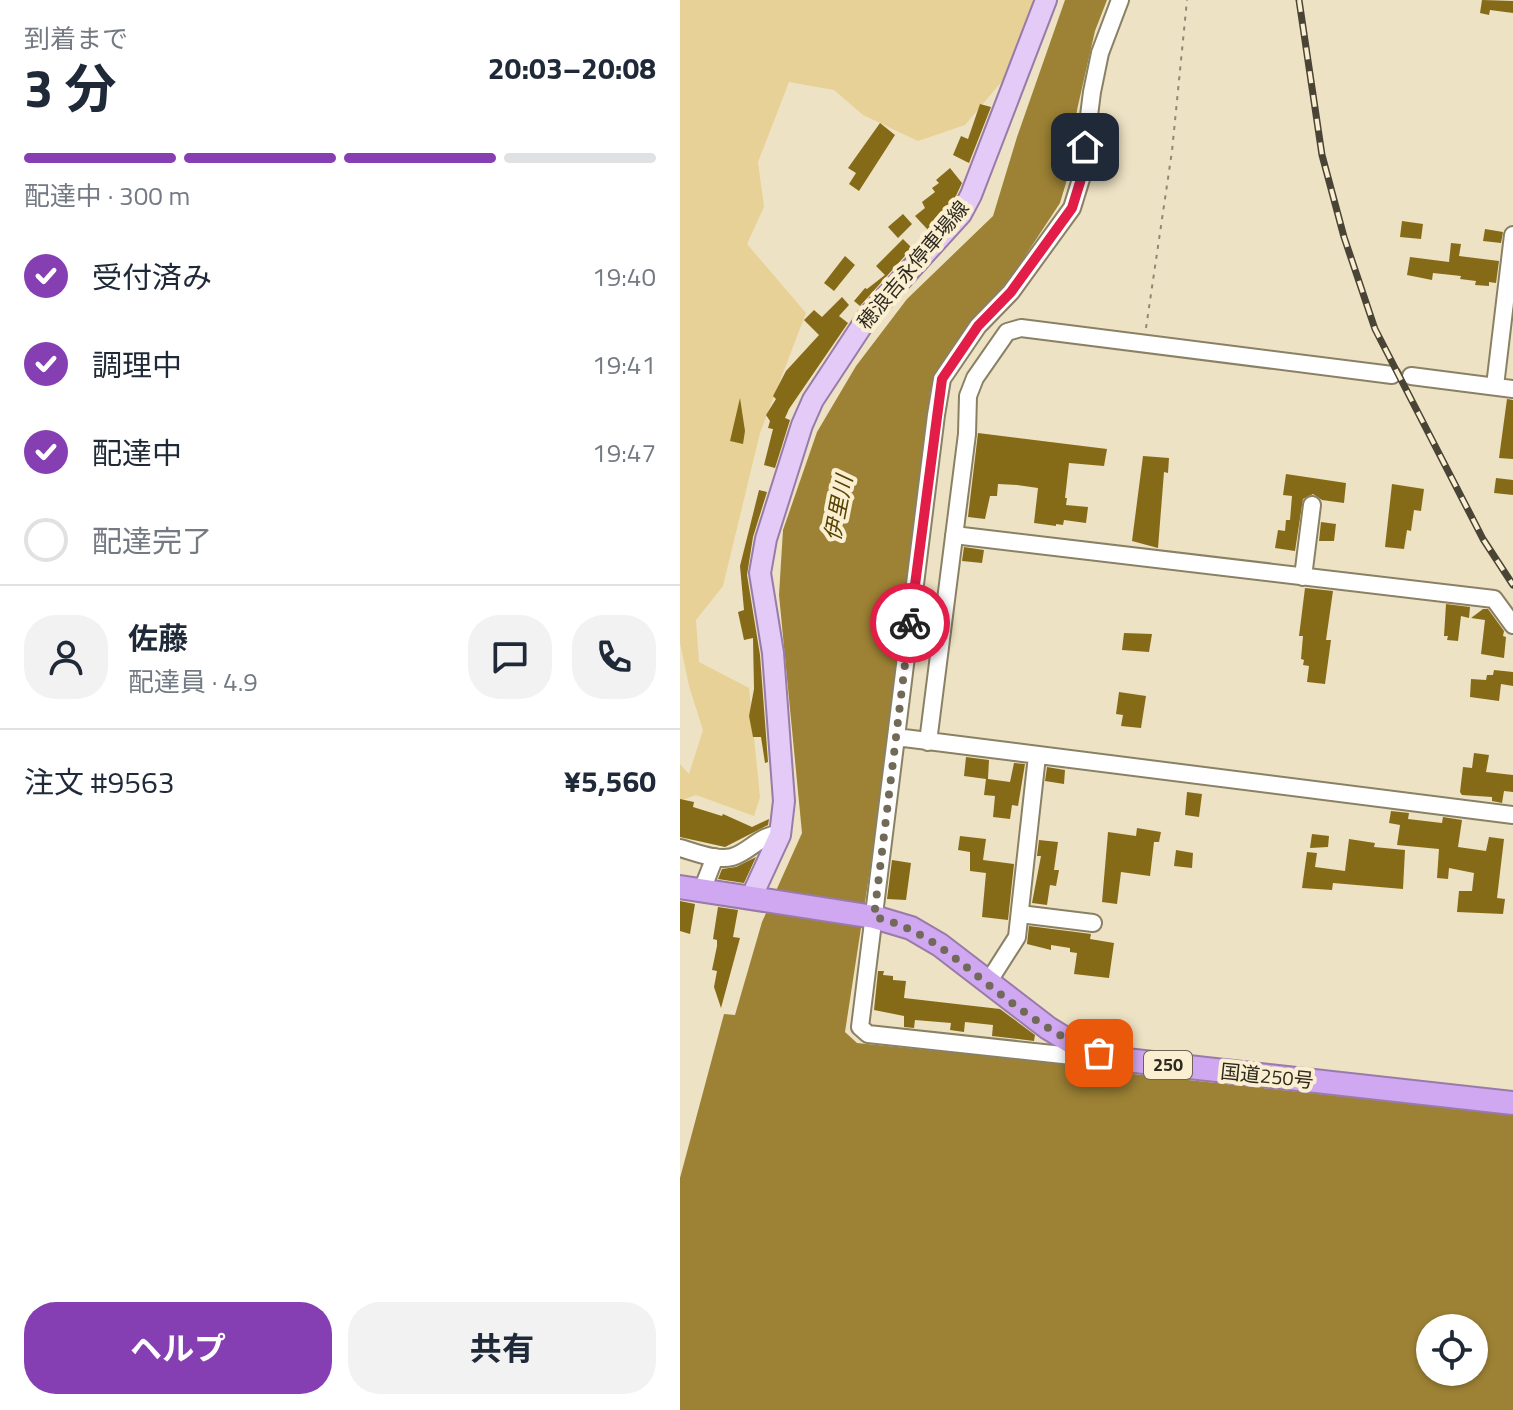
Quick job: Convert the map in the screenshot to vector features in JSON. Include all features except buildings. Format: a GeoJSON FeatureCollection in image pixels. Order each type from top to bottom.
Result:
{"type":"FeatureCollection","features":[{"type":"Feature","properties":{"kind":"highway","name":"国道250号"},"geometry":{"type":"LineString","coordinates":[[691,889],[869,917],[911,928],[940,945],[1048,1028],[1074,1044],[1099,1053],[1126,1060],[1513,1103]]}},
{"type":"Feature","properties":{"kind":"main road","name":"穂浪吉永停車場線"},"geometry":{"type":"LineString","coordinates":[[756,899],[780,835],[784,801],[773,653],[760,573],[766,539],[802,425],[813,400],[869,315],[961,214],[1046,0]]}},
{"type":"Feature","properties":{"kind":"street"},"geometry":{"type":"LineString","coordinates":[[1099,1053],[1072,1056],[868,1034],[860,1027],[869,917],[896,737],[942,379],[978,326],[1011,292],[1072,208],[1081,179],[1100,53],[1120,0]]}},
{"type":"Feature","properties":{"kind":"street"},"geometry":{"type":"LineString","coordinates":[[1495,386],[1513,235]]}},
{"type":"Feature","properties":{"kind":"street"},"geometry":{"type":"LineString","coordinates":[[928,742],[967,434],[968,396],[975,378],[1007,332],[1021,328],[1392,375]]}},
{"type":"Feature","properties":{"kind":"street"},"geometry":{"type":"LineString","coordinates":[[1411,376],[1513,389]]}},
{"type":"Feature","properties":{"kind":"street"},"geometry":{"type":"LineString","coordinates":[[1303,577],[1312,505]]}},
{"type":"Feature","properties":{"kind":"street"},"geometry":{"type":"LineString","coordinates":[[954,535],[1494,599],[1513,625]]}},
{"type":"Feature","properties":{"kind":"street"},"geometry":{"type":"LineString","coordinates":[[896,737],[1513,815]]}},
{"type":"Feature","properties":{"kind":"street"},"geometry":{"type":"LineString","coordinates":[[987,984],[1017,937],[1037,756]]}},
{"type":"Feature","properties":{"kind":"street"},"geometry":{"type":"LineString","coordinates":[[680,848],[715,857],[732,857],[770,834],[780,835]]}},
{"type":"Feature","properties":{"kind":"street"},"geometry":{"type":"LineString","coordinates":[[691,889],[715,857]]}},
{"type":"Feature","properties":{"kind":"street"},"geometry":{"type":"LineString","coordinates":[[1020,914],[1093,923]]}},
{"type":"Feature","properties":{"kind":"path"},"geometry":{"type":"LineString","coordinates":[[1144,344],[1172,151],[1187,0]]}},
{"type":"Feature","properties":{"kind":"shaded area"},"geometry":{"type":"Polygon","coordinates":[[[680,0],[1034,0],[1014,67],[965,125],[918,141],[863,115],[834,90],[789,82],[758,162],[764,207],[747,244],[806,313],[760,433],[723,586],[696,620],[699,662],[749,688],[760,797],[754,816],[696,795],[680,801],[680,764],[689,774],[703,730],[680,643],[680,0]]]}},
{"type":"Feature","properties":{"kind":"water","name":"伊里川"},"geometry":{"type":"Polygon","coordinates":[[[1065,0],[1107,0],[1095,31],[1077,110],[1071,166],[1060,203],[1012,276],[976,317],[949,356],[930,391],[875,837],[845,1032],[857,1043],[1099,1067],[1114,1072],[1513,1115],[1513,1410],[680,1410],[680,1178],[724,1014],[735,1015],[762,922],[802,833],[779,595],[783,530],[817,432],[856,366],[907,299],[993,216],[1065,0]]]}},
{"type":"Feature","properties":{"kind":"railway"},"geometry":{"type":"LineString","coordinates":[[1299,0],[1322,155],[1344,237],[1375,329],[1483,539],[1513,585]]}},
{"type":"Feature","properties":{"kind":"way so far"},"geometry":{"type":"LineString","coordinates":[[910,623],[874,917],[911,928],[940,945],[1048,1028],[1074,1044],[1099,1053]]}},
{"type":"Feature","properties":{"kind":"route"},"geometry":{"type":"LineString","coordinates":[[910,623],[942,379],[978,326],[1011,292],[1072,208],[1081,179],[1085,147]]}}]}
